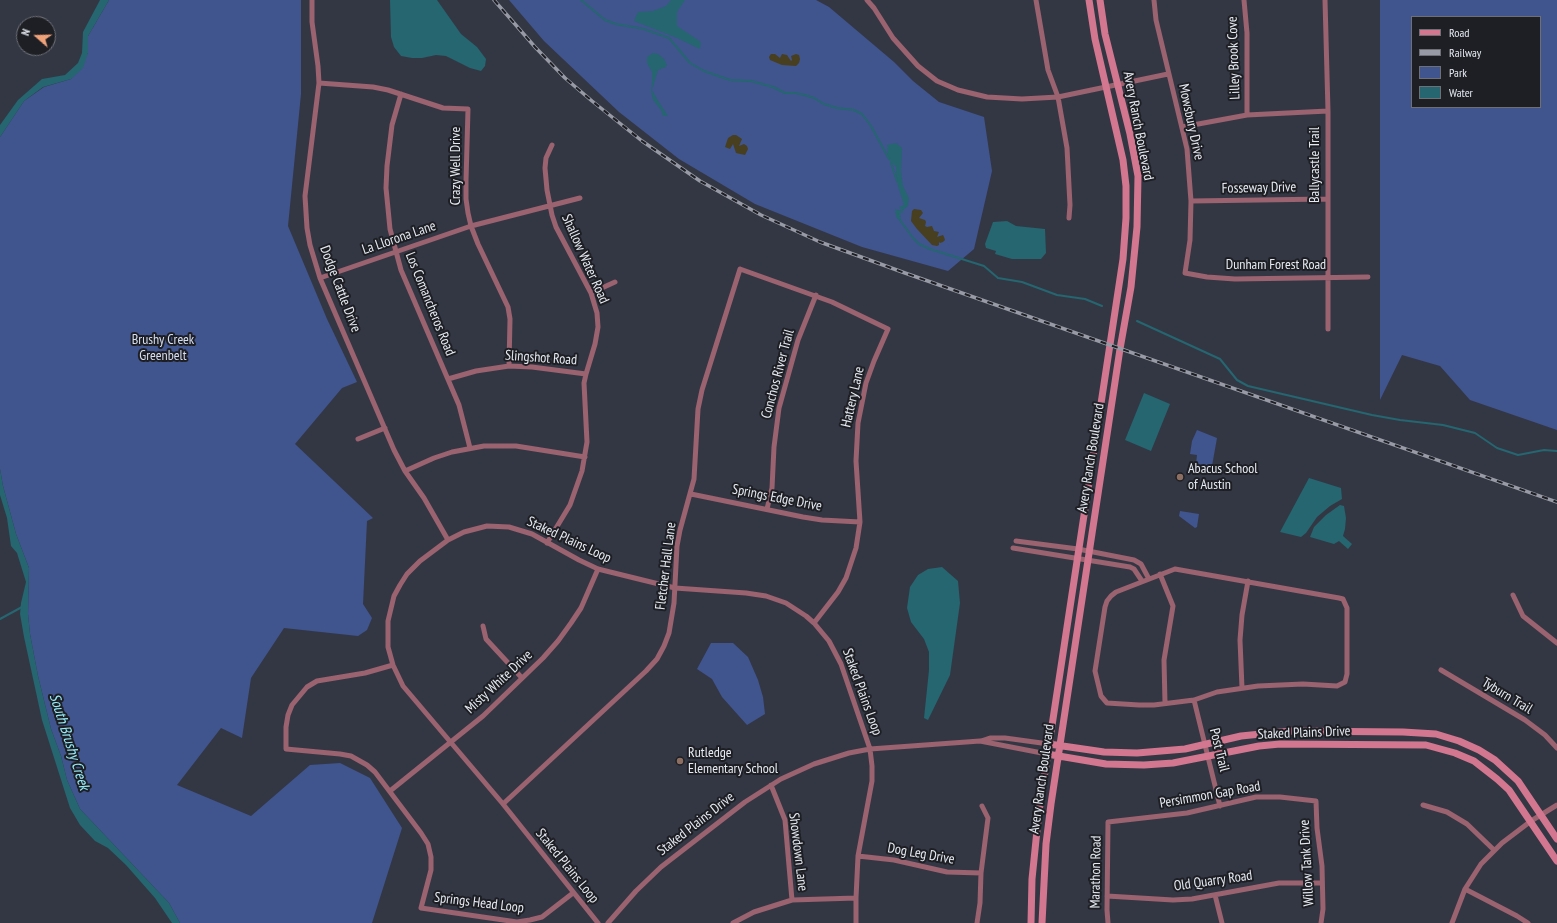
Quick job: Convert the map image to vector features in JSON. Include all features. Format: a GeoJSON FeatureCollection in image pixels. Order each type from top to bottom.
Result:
{"type":"FeatureCollection","features":[{"type":"Feature","properties":{"kind":"main road","name":"Avery Ranch Boulevard"},"geometry":{"type":"LineString","coordinates":[[1031,923],[1032,879],[1036,834],[1123,259],[1126,218],[1126,186],[1123,160],[1094,39],[1089,0]]}},
{"type":"Feature","properties":{"kind":"main road","name":"Avery Ranch Boulevard"},"geometry":{"type":"LineString","coordinates":[[1042,923],[1046,844],[1059,746],[1131,287],[1137,227],[1138,176],[1130,134],[1105,34],[1100,0]]}},
{"type":"Feature","properties":{"kind":"main road","name":"Staked Plains Drive"},"geometry":{"type":"LineString","coordinates":[[1049,744],[1104,752],[1137,753],[1185,749],[1241,736],[1291,731],[1403,732],[1436,734],[1459,741],[1479,750],[1495,760],[1518,781],[1557,839]]}},
{"type":"Feature","properties":{"kind":"main road","name":"Staked Plains Drive"},"geometry":{"type":"LineString","coordinates":[[1047,754],[1106,764],[1144,765],[1173,763],[1259,746],[1280,744],[1426,745],[1455,753],[1474,761],[1487,770],[1509,790],[1557,861]]}},
{"type":"Feature","properties":{"kind":"street","name":"Dodge Cattle Drive"},"geometry":{"type":"LineString","coordinates":[[312,0],[312,22],[319,83],[305,196],[307,228],[310,245],[320,278],[394,450],[405,471],[424,498],[448,540]]}},
{"type":"Feature","properties":{"kind":"street"},"geometry":{"type":"LineString","coordinates":[[867,0],[874,8],[893,38],[918,66],[937,81],[958,90],[987,97],[1022,99],[1058,97],[1168,74]]}},
{"type":"Feature","properties":{"kind":"street"},"geometry":{"type":"LineString","coordinates":[[1036,0],[1048,70],[1058,97],[1067,148],[1070,205],[1069,218]]}},
{"type":"Feature","properties":{"kind":"street","name":"Mowsbury Drive"},"geometry":{"type":"LineString","coordinates":[[1154,0],[1156,20],[1187,149],[1191,201],[1190,240],[1185,273]]}},
{"type":"Feature","properties":{"kind":"street","name":"Lilley Brook Cove"},"geometry":{"type":"LineString","coordinates":[[1244,0],[1247,33],[1248,116]]}},
{"type":"Feature","properties":{"kind":"street","name":"Ballycastle Trail"},"geometry":{"type":"LineString","coordinates":[[1325,0],[1328,111],[1328,330]]}},
{"type":"Feature","properties":{"kind":"street","name":"Crazy Well Drive"},"geometry":{"type":"LineString","coordinates":[[319,83],[373,87],[401,94],[443,108],[468,109],[466,199],[471,226],[508,307],[510,319],[509,366]]}},
{"type":"Feature","properties":{"kind":"street","name":"Los Comancheros Road"},"geometry":{"type":"LineString","coordinates":[[401,94],[392,125],[388,153],[386,188],[390,229],[401,270],[459,405],[470,448]]}},
{"type":"Feature","properties":{"kind":"street"},"geometry":{"type":"LineString","coordinates":[[1182,127],[1248,116],[1328,111]]}},
{"type":"Feature","properties":{"kind":"street","name":"Shallow Water Road"},"geometry":{"type":"LineString","coordinates":[[547,543],[570,505],[577,487],[585,457],[587,436],[585,401],[586,374],[595,344],[598,327],[597,313],[591,294],[556,226],[550,206],[545,168],[546,158],[552,144]]}},
{"type":"Feature","properties":{"kind":"street","name":"La Llorona Lane"},"geometry":{"type":"LineString","coordinates":[[320,278],[471,226],[580,198]]}},
{"type":"Feature","properties":{"kind":"street","name":"Fosseway Drive"},"geometry":{"type":"LineString","coordinates":[[1191,201],[1327,199]]}},
{"type":"Feature","properties":{"kind":"street","name":"Hattery Lane"},"geometry":{"type":"LineString","coordinates":[[740,269],[816,296],[888,329],[874,361],[861,404],[856,442],[860,522],[856,548],[846,578],[838,592],[814,623]]}},
{"type":"Feature","properties":{"kind":"street","name":"Fletcher Hall Lane"},"geometry":{"type":"LineString","coordinates":[[503,804],[572,742],[646,671],[657,659],[664,646],[669,633],[680,530],[691,494],[695,472],[698,409],[702,390],[740,269]]}},
{"type":"Feature","properties":{"kind":"street","name":"Dunham Forest Road"},"geometry":{"type":"LineString","coordinates":[[1185,273],[1207,277],[1235,279],[1368,277]]}},
{"type":"Feature","properties":{"kind":"street"},"geometry":{"type":"LineString","coordinates":[[591,294],[615,282]]}},
{"type":"Feature","properties":{"kind":"street","name":"Conchos River Trail"},"geometry":{"type":"LineString","coordinates":[[767,509],[772,488],[774,441],[779,408],[798,340],[816,296]]}},
{"type":"Feature","properties":{"kind":"street","name":"Slingshot Road"},"geometry":{"type":"LineString","coordinates":[[448,379],[476,371],[509,366],[532,367],[586,374]]}},
{"type":"Feature","properties":{"kind":"street"},"geometry":{"type":"LineString","coordinates":[[358,439],[385,428]]}},
{"type":"Feature","properties":{"kind":"street"},"geometry":{"type":"LineString","coordinates":[[405,471],[434,458],[470,448],[484,446],[516,446],[585,457]]}},
{"type":"Feature","properties":{"kind":"street","name":"Springs Edge Drive"},"geometry":{"type":"LineString","coordinates":[[691,494],[822,520],[860,522]]}},
{"type":"Feature","properties":{"kind":"street","name":"Staked Plains Loop"},"geometry":{"type":"LineString","coordinates":[[598,923],[572,893],[503,804],[403,686],[393,665],[388,647],[387,636],[388,621],[394,596],[407,574],[420,561],[448,540],[464,532],[498,526],[521,530],[598,569],[675,588],[746,593],[766,596],[786,603],[814,623],[829,641],[838,658],[870,749],[872,781],[858,856],[856,923]]}},
{"type":"Feature","properties":{"kind":"street"},"geometry":{"type":"LineString","coordinates":[[1016,541],[1078,549],[1134,560],[1141,564],[1149,579]]}},
{"type":"Feature","properties":{"kind":"street"},"geometry":{"type":"LineString","coordinates":[[1013,548],[1130,567],[1142,581]]}},
{"type":"Feature","properties":{"kind":"street","name":"Misty White Drive"},"geometry":{"type":"LineString","coordinates":[[390,791],[483,716],[553,647],[581,608],[598,569]]}},
{"type":"Feature","properties":{"kind":"street"},"geometry":{"type":"LineString","coordinates":[[1175,569],[1343,599],[1347,608],[1347,674],[1345,682],[1337,686],[1278,684],[1242,688],[1216,692],[1194,700],[1165,703],[1139,705],[1107,703],[1101,696],[1096,678],[1097,658],[1107,601],[1116,592],[1160,574],[1175,569]]}},
{"type":"Feature","properties":{"kind":"street"},"geometry":{"type":"LineString","coordinates":[[1160,574],[1173,606],[1164,660],[1165,703]]}},
{"type":"Feature","properties":{"kind":"street"},"geometry":{"type":"LineString","coordinates":[[1242,688],[1240,640],[1242,615],[1248,581]]}},
{"type":"Feature","properties":{"kind":"street"},"geometry":{"type":"LineString","coordinates":[[1513,595],[1523,616],[1557,643]]}},
{"type":"Feature","properties":{"kind":"street"},"geometry":{"type":"LineString","coordinates":[[483,626],[486,639],[522,678]]}},
{"type":"Feature","properties":{"kind":"street","name":"Springs Head Loop"},"geometry":{"type":"LineString","coordinates":[[393,665],[365,673],[317,681],[307,688],[292,705],[288,715],[286,727],[286,749],[340,754],[359,759],[375,772],[428,844],[431,870],[421,908],[517,922],[542,917],[572,893]]}},
{"type":"Feature","properties":{"kind":"street","name":"Tyburn Trail"},"geometry":{"type":"LineString","coordinates":[[1441,670],[1525,720],[1545,735],[1557,747]]}},
{"type":"Feature","properties":{"kind":"street","name":"Post Trail"},"geometry":{"type":"LineString","coordinates":[[1194,700],[1220,806]]}},
{"type":"Feature","properties":{"kind":"street","name":"Staked Plains Drive"},"geometry":{"type":"LineString","coordinates":[[608,923],[636,891],[661,868],[745,802],[771,785],[802,769],[849,753],[870,749],[980,741],[990,738],[1005,738],[1049,744]]}},
{"type":"Feature","properties":{"kind":"street","name":"Staked Plains Drive"},"geometry":{"type":"LineString","coordinates":[[980,741],[1047,754]]}},
{"type":"Feature","properties":{"kind":"street","name":"Showdown Lane"},"geometry":{"type":"LineString","coordinates":[[771,785],[785,820],[792,900]]}},
{"type":"Feature","properties":{"kind":"street","name":"Persimmon Gap Road"},"geometry":{"type":"LineString","coordinates":[[1108,822],[1187,813],[1256,797],[1316,801]]}},
{"type":"Feature","properties":{"kind":"street","name":"Willow Tank Drive"},"geometry":{"type":"LineString","coordinates":[[1316,801],[1317,828],[1322,866],[1323,909],[1321,923]]}},
{"type":"Feature","properties":{"kind":"street"},"geometry":{"type":"LineString","coordinates":[[1452,923],[1465,889],[1481,864],[1502,843],[1557,804]]}},
{"type":"Feature","properties":{"kind":"street"},"geometry":{"type":"LineString","coordinates":[[1423,805],[1446,812],[1467,824],[1494,850]]}},
{"type":"Feature","properties":{"kind":"street"},"geometry":{"type":"LineString","coordinates":[[977,923],[980,903],[981,873],[988,818],[982,806]]}},
{"type":"Feature","properties":{"kind":"street","name":"Marathon Road"},"geometry":{"type":"LineString","coordinates":[[1108,822],[1108,923]]}},
{"type":"Feature","properties":{"kind":"street","name":"Dog Leg Drive"},"geometry":{"type":"LineString","coordinates":[[858,856],[894,860],[947,872],[981,873]]}},
{"type":"Feature","properties":{"kind":"street","name":"Old Quarry Road"},"geometry":{"type":"LineString","coordinates":[[1107,896],[1173,900],[1215,895],[1279,883],[1322,883]]}},
{"type":"Feature","properties":{"kind":"street"},"geometry":{"type":"LineString","coordinates":[[1465,889],[1528,923]]}},
{"type":"Feature","properties":{"kind":"street"},"geometry":{"type":"LineString","coordinates":[[1215,895],[1222,923]]}},
{"type":"Feature","properties":{"kind":"street"},"geometry":{"type":"LineString","coordinates":[[733,923],[754,912],[792,900],[856,898]]}},
{"type":"Feature","properties":{"kind":"green space","name":"Brushy Creek Greenbelt"},"geometry":{"type":"Polygon","coordinates":[[[109,0],[301,0],[301,94],[288,226],[327,319],[357,382],[342,388],[295,444],[373,518],[367,521],[363,604],[372,618],[367,630],[358,636],[284,628],[251,678],[242,738],[221,728],[177,785],[251,816],[310,765],[340,763],[370,778],[402,828],[372,923],[180,923],[169,903],[80,809],[67,780],[61,756],[51,729],[38,676],[30,634],[28,614],[29,568],[16,534],[0,469],[0,137],[24,101],[44,87],[71,79],[88,53],[88,36],[109,0]]]}},
{"type":"Feature","properties":{"kind":"green space"},"geometry":{"type":"Polygon","coordinates":[[[509,0],[816,0],[829,7],[939,102],[984,117],[992,171],[974,249],[948,271],[862,247],[755,204],[679,159],[619,112],[544,41],[509,0]]]}},
{"type":"Feature","properties":{"kind":"green space"},"geometry":{"type":"Polygon","coordinates":[[[1380,0],[1557,0],[1557,430],[1470,400],[1440,366],[1402,355],[1380,400],[1380,0]]]}},
{"type":"Feature","properties":{"kind":"green space"},"geometry":{"type":"Polygon","coordinates":[[[1197,430],[1217,438],[1212,466],[1196,464],[1197,455],[1190,454],[1192,441],[1197,430]]]}},
{"type":"Feature","properties":{"kind":"green space"},"geometry":{"type":"Polygon","coordinates":[[[1180,511],[1199,514],[1197,527],[1195,528],[1179,516],[1180,511]]]}},
{"type":"Feature","properties":{"kind":"green space"},"geometry":{"type":"Polygon","coordinates":[[[711,643],[733,643],[748,657],[758,680],[763,697],[765,714],[747,725],[722,697],[712,679],[697,669],[711,643]]]}},
{"type":"Feature","properties":{"kind":"sand"},"geometry":{"type":"Polygon","coordinates":[[[771,54],[775,54],[780,58],[782,54],[787,55],[791,61],[791,56],[796,54],[799,55],[800,59],[796,66],[782,65],[770,60],[769,57],[771,54]]]}},
{"type":"Feature","properties":{"kind":"sand"},"geometry":{"type":"Polygon","coordinates":[[[736,135],[742,139],[739,146],[744,144],[747,146],[748,149],[745,155],[736,153],[733,144],[730,149],[725,147],[728,138],[736,135]]]}},
{"type":"Feature","properties":{"kind":"sand"},"geometry":{"type":"Polygon","coordinates":[[[914,209],[921,210],[923,213],[919,218],[925,220],[925,226],[932,226],[934,231],[939,232],[937,237],[943,235],[945,240],[943,242],[939,242],[939,245],[937,246],[932,245],[917,229],[911,221],[912,211],[914,209]]]}},
{"type":"Feature","properties":{"kind":"water"},"geometry":{"type":"Polygon","coordinates":[[[100,0],[109,0],[88,36],[88,53],[83,68],[71,79],[43,87],[24,101],[0,137],[0,125],[18,100],[42,79],[65,75],[78,63],[82,53],[83,32],[100,0]]]}},
{"type":"Feature","properties":{"kind":"water"},"geometry":{"type":"Polygon","coordinates":[[[390,0],[437,0],[461,34],[477,47],[486,59],[485,66],[481,71],[470,68],[446,56],[436,55],[422,58],[412,58],[401,56],[394,47],[391,37],[390,0]]]}},
{"type":"Feature","properties":{"kind":"water"},"geometry":{"type":"Polygon","coordinates":[[[671,0],[685,0],[677,12],[677,26],[701,42],[700,49],[634,21],[638,12],[653,11],[666,6],[671,0]]]}},
{"type":"Feature","properties":{"kind":"water"},"geometry":{"type":"Polygon","coordinates":[[[653,53],[658,54],[664,59],[667,65],[666,67],[658,70],[652,90],[668,116],[663,116],[661,110],[653,100],[651,91],[652,72],[647,63],[647,57],[653,53]]]}},
{"type":"Feature","properties":{"kind":"water"},"geometry":{"type":"Polygon","coordinates":[[[896,143],[902,148],[901,171],[903,186],[909,198],[908,206],[903,210],[903,213],[900,213],[901,222],[896,217],[895,209],[902,211],[899,207],[904,205],[897,183],[896,167],[888,159],[887,145],[896,143]]]}},
{"type":"Feature","properties":{"kind":"water"},"geometry":{"type":"Polygon","coordinates":[[[1007,221],[1016,226],[1045,229],[1046,253],[1041,259],[1012,259],[995,254],[996,251],[986,248],[985,244],[993,222],[1007,221]]]}},
{"type":"Feature","properties":{"kind":"water"},"geometry":{"type":"Polygon","coordinates":[[[1144,393],[1170,404],[1151,451],[1125,440],[1144,393]]]}},
{"type":"Feature","properties":{"kind":"water"},"geometry":{"type":"Polygon","coordinates":[[[0,469],[16,534],[29,568],[28,614],[30,634],[38,676],[51,729],[61,756],[67,780],[80,809],[169,903],[180,923],[172,923],[155,898],[126,865],[108,848],[95,841],[80,825],[70,808],[42,720],[24,637],[20,614],[26,582],[17,553],[11,546],[7,518],[0,495],[0,469]]]}},
{"type":"Feature","properties":{"kind":"water"},"geometry":{"type":"Polygon","coordinates":[[[1309,478],[1341,488],[1342,499],[1330,506],[1317,517],[1306,533],[1301,537],[1280,532],[1309,478]]]}},
{"type":"Feature","properties":{"kind":"water"},"geometry":{"type":"Polygon","coordinates":[[[1340,505],[1344,506],[1346,518],[1343,536],[1352,544],[1348,549],[1339,541],[1334,544],[1310,537],[1314,527],[1326,515],[1340,505]]]}},
{"type":"Feature","properties":{"kind":"water"},"geometry":{"type":"Polygon","coordinates":[[[942,567],[958,581],[960,603],[950,675],[928,720],[924,718],[929,670],[929,652],[924,639],[911,622],[907,608],[910,587],[918,575],[928,569],[942,567]]]}},
{"type":"Feature","properties":{"kind":"waterway"},"geometry":{"type":"LineString","coordinates":[[581,0],[605,20],[616,24],[644,29],[669,38],[690,63],[704,71],[730,80],[751,81],[773,87],[785,93],[805,95],[824,104],[837,108],[854,110],[862,114],[871,126],[889,159]]}},
{"type":"Feature","properties":{"kind":"waterway"},"geometry":{"type":"LineString","coordinates":[[891,163],[897,181]]}},
{"type":"Feature","properties":{"kind":"waterway"},"geometry":{"type":"LineString","coordinates":[[900,220],[919,244],[930,249],[984,266],[998,278],[1022,282],[1057,295],[1085,299],[1102,306]]}},
{"type":"Feature","properties":{"kind":"waterway"},"geometry":{"type":"LineString","coordinates":[[1137,321],[1220,359],[1237,380],[1248,386],[1372,415],[1443,425],[1475,433],[1497,448],[1518,455],[1544,450],[1557,451]]}},
{"type":"Feature","properties":{"kind":"waterway"},"geometry":{"type":"LineString","coordinates":[[0,619],[22,607]]}},
{"type":"Feature","properties":{"kind":"railway"},"geometry":{"type":"LineString","coordinates":[[494,0],[535,47],[565,78],[592,101],[642,141],[700,181],[761,215],[820,242],[905,273],[1557,502]]}},
{"type":"Feature","properties":{"kind":"place","name":"Abacus School of Austin"},"geometry":{"type":"Point","coordinates":[1180,477]}},
{"type":"Feature","properties":{"kind":"place","name":"Rutledge Elementary School"},"geometry":{"type":"Point","coordinates":[680,761]}},
{"type":"Feature","properties":{"kind":"water label","name":"South Brushy Creek"},"geometry":{"type":"Point","coordinates":[69,742]}}]}
